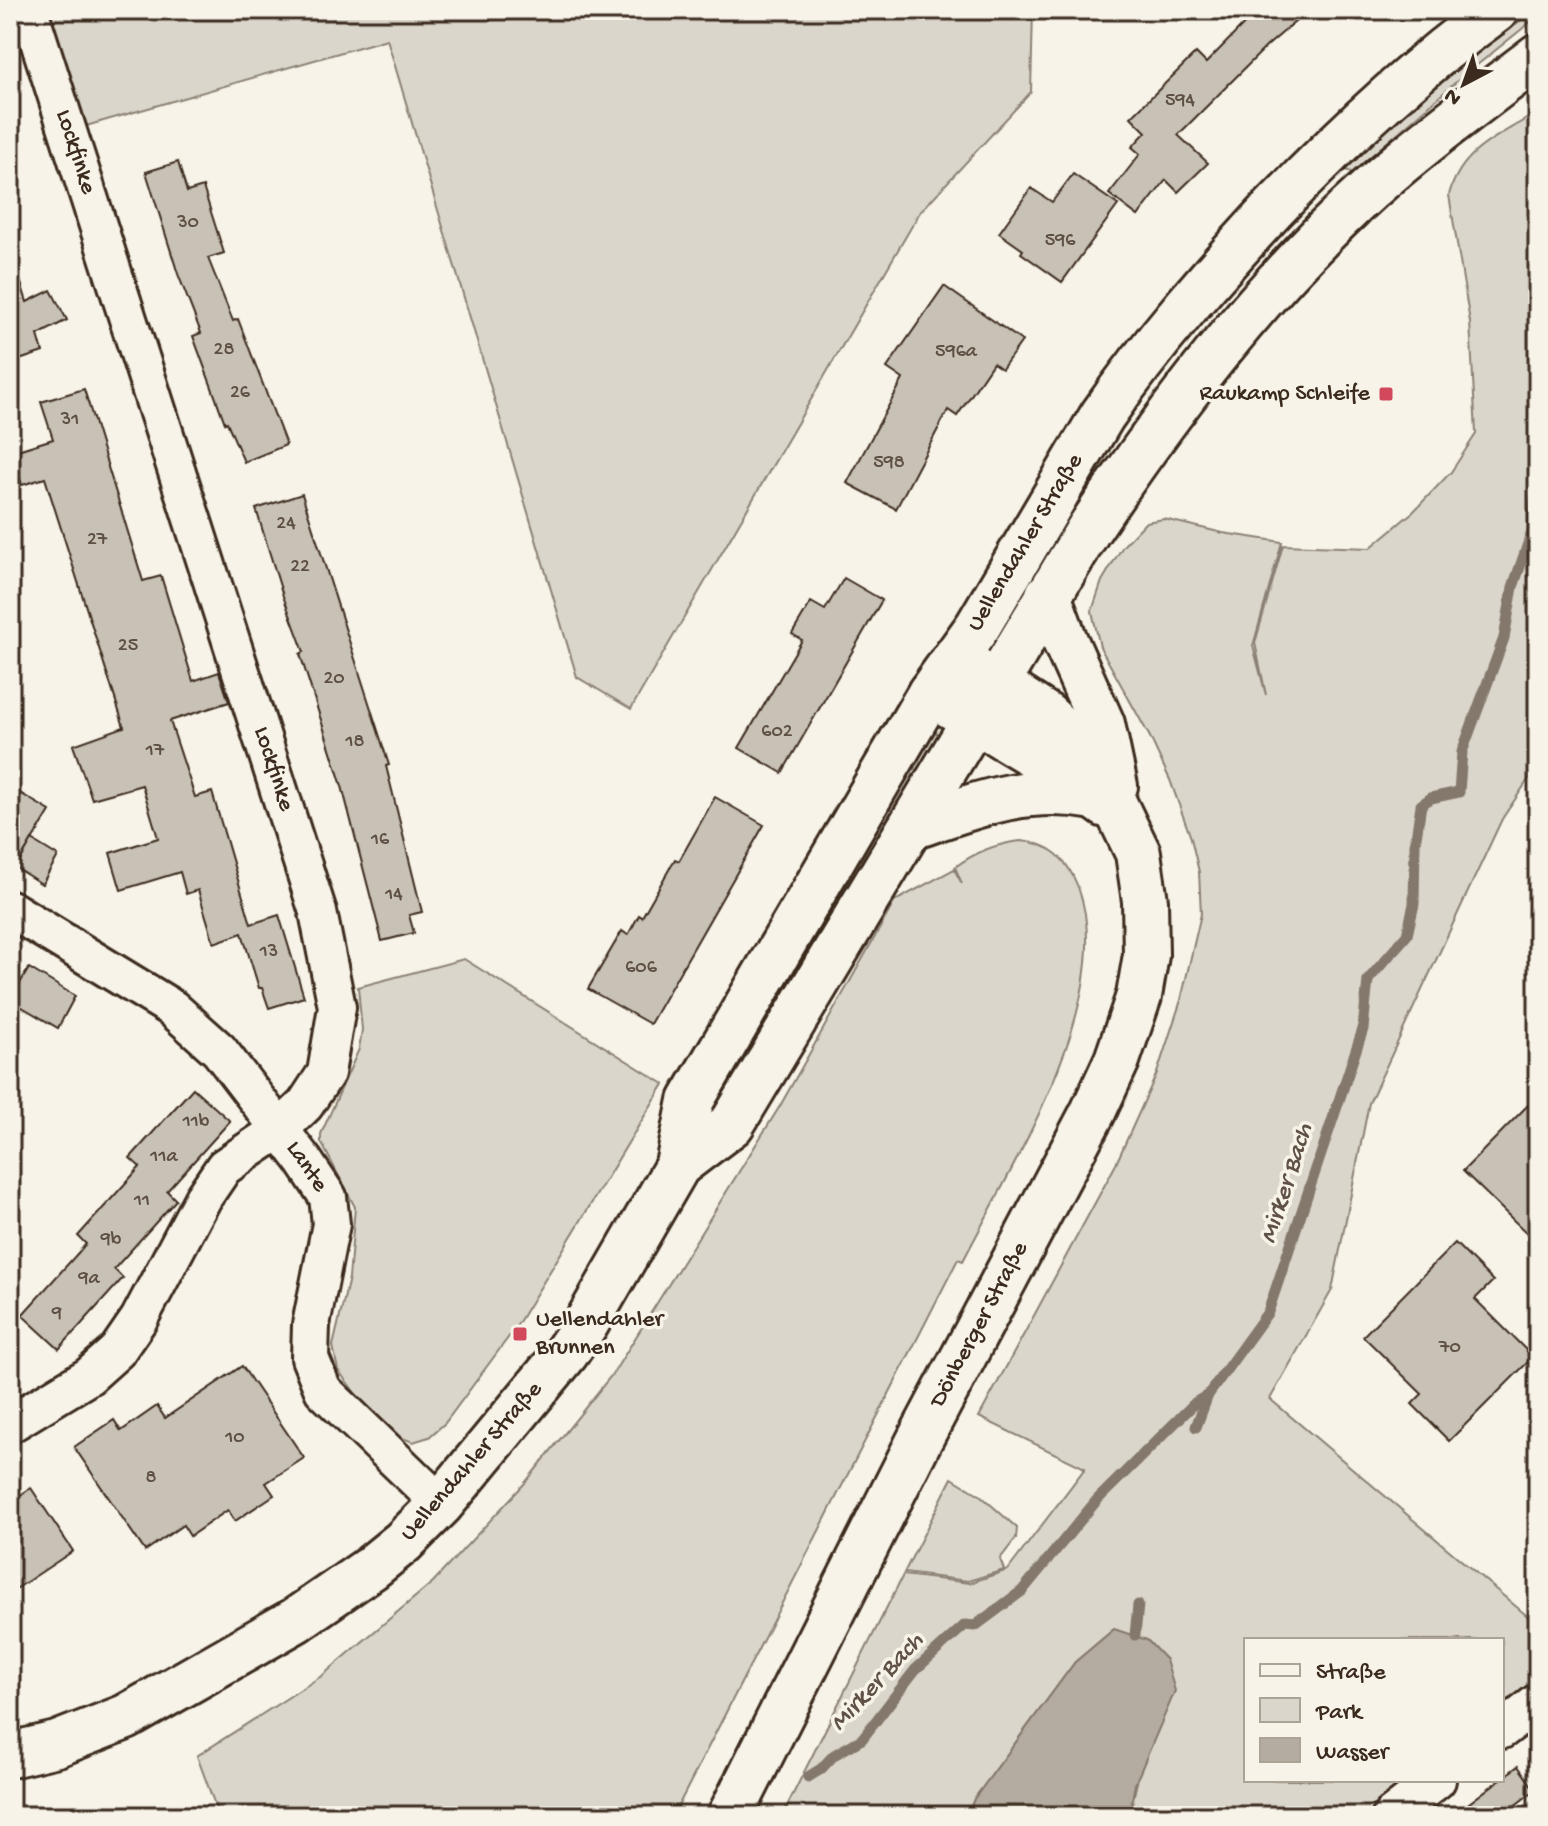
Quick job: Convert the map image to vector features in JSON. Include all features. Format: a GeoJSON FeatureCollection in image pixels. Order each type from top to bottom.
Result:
{"type":"FeatureCollection","features":[{"type":"Feature","properties":{"kind":"main road","name":"Uellendahler Straße"},"geometry":{"type":"LineString","coordinates":[[10,1755],[57,1744],[126,1717],[220,1665],[296,1620],[371,1568],[403,1542],[441,1504],[566,1353],[586,1324],[678,1165],[691,1101],[930,693],[992,602],[1102,416],[1159,338],[1218,268],[1318,163],[1414,74],[1496,10]]}},
{"type":"Feature","properties":{"kind":"main road","name":"Uellendahler Straße"},"geometry":{"type":"LineString","coordinates":[[678,1165],[732,1124],[1048,595],[1142,449],[1196,379],[1283,277],[1370,189],[1431,137],[1538,56]]}},
{"type":"Feature","properties":{"kind":"main road"},"geometry":{"type":"LineString","coordinates":[[912,827],[988,800],[1016,794],[1050,791],[1107,806],[1102,724],[1048,595]]}},
{"type":"Feature","properties":{"kind":"main road","name":"Dönberger Straße"},"geometry":{"type":"LineString","coordinates":[[730,1816],[919,1441],[1093,1112],[1117,1060],[1139,996],[1146,955],[1145,901],[1138,853],[1107,806],[1057,769],[986,700],[956,657]]}},
{"type":"Feature","properties":{"kind":"main road","name":"Dönberger Straße"},"geometry":{"type":"LineString","coordinates":[[930,693],[986,700]]}},
{"type":"Feature","properties":{"kind":"street","name":"Lockfinke"},"geometry":{"type":"LineString","coordinates":[[10,1424],[89,1376],[117,1351],[139,1319],[203,1198],[224,1167],[279,1130],[305,1105],[326,1073],[337,1007],[318,912],[29,10]]}},
{"type":"Feature","properties":{"kind":"street","name":"Lante"},"geometry":{"type":"LineString","coordinates":[[10,909],[172,1008],[219,1050],[304,1161],[328,1197],[331,1224],[311,1325],[310,1358],[323,1390],[441,1504]]}},
{"type":"Feature","properties":{"kind":"street"},"geometry":{"type":"LineString","coordinates":[[1504,1728],[1538,1702]]}},
{"type":"Feature","properties":{"kind":"street"},"geometry":{"type":"LineString","coordinates":[[1391,1816],[1434,1782]]}},
{"type":"Feature","properties":{"kind":"green space"},"geometry":{"type":"Polygon","coordinates":[[[47,10],[1033,10],[1031,92],[920,212],[631,709],[577,677],[387,39],[86,126],[47,10]]]}},
{"type":"Feature","properties":{"kind":"green space"},"geometry":{"type":"Polygon","coordinates":[[[1538,10],[1538,16],[1456,82],[1352,173],[1342,168],[1455,71],[1538,10]]]}},
{"type":"Feature","properties":{"kind":"green space"},"geometry":{"type":"Polygon","coordinates":[[[1538,112],[1538,765],[1502,819],[1369,1103],[1332,1290],[1270,1399],[1538,1625],[1538,1682],[1504,1708],[1504,1638],[1244,1638],[1244,1782],[1408,1782],[1366,1816],[1129,1816],[1166,1660],[1147,1640],[1114,1630],[1075,1662],[974,1799],[967,1816],[782,1816],[903,1575],[970,1583],[1008,1570],[1085,1468],[979,1417],[1115,1166],[1157,1073],[1181,1000],[1201,914],[1199,872],[1191,838],[1170,780],[1100,647],[1092,611],[1102,581],[1123,546],[1146,522],[1164,519],[1223,533],[1282,542],[1253,646],[1266,695],[1255,643],[1283,545],[1370,548],[1414,511],[1451,472],[1476,434],[1470,322],[1449,195],[1463,166],[1496,137],[1538,112]]]}},
{"type":"Feature","properties":{"kind":"green space"},"geometry":{"type":"Polygon","coordinates":[[[934,730],[940,736],[708,1122],[701,1124],[934,730]]]}},
{"type":"Feature","properties":{"kind":"green space"},"geometry":{"type":"Polygon","coordinates":[[[1021,841],[1041,845],[1057,854],[1069,868],[1078,887],[1087,930],[1084,978],[1073,1028],[1032,1129],[963,1261],[958,1259],[673,1816],[219,1816],[197,1756],[323,1675],[433,1582],[525,1483],[614,1372],[780,1106],[895,901],[954,869],[962,884],[955,867],[986,850],[1021,841]]]}},
{"type":"Feature","properties":{"kind":"green space"},"geometry":{"type":"Polygon","coordinates":[[[464,959],[664,1084],[516,1327],[445,1423],[429,1437],[413,1442],[397,1436],[362,1402],[338,1370],[333,1346],[349,1278],[355,1207],[321,1142],[321,1134],[359,1049],[362,1030],[358,987],[464,959]]]}},
{"type":"Feature","properties":{"kind":"green space"},"geometry":{"type":"Polygon","coordinates":[[[952,1478],[980,1495],[1017,1528],[1016,1538],[1000,1559],[1004,1570],[968,1581],[904,1573],[952,1478]]]}},
{"type":"Feature","properties":{"kind":"water"},"geometry":{"type":"Polygon","coordinates":[[[1114,1629],[1147,1640],[1166,1660],[1175,1691],[1135,1784],[1129,1816],[967,1816],[974,1799],[1075,1662],[1114,1629]]]}},
{"type":"Feature","properties":{"kind":"building"},"geometry":{"type":"Polygon","coordinates":[[[1258,10],[1309,10],[1267,46],[1178,135],[1208,163],[1178,192],[1166,180],[1138,216],[1109,194],[1140,154],[1132,147],[1146,132],[1131,117],[1196,53],[1206,63],[1258,10]]]}},
{"type":"Feature","properties":{"kind":"building"},"geometry":{"type":"Polygon","coordinates":[[[178,162],[187,192],[203,187],[224,253],[208,258],[233,321],[238,319],[286,445],[244,462],[225,423],[193,336],[201,333],[178,274],[146,172],[178,162]]]}},
{"type":"Feature","properties":{"kind":"building"},"geometry":{"type":"Polygon","coordinates":[[[1073,174],[1118,205],[1062,282],[999,233],[1031,188],[1052,202],[1073,174]]]}},
{"type":"Feature","properties":{"kind":"building"},"geometry":{"type":"Polygon","coordinates":[[[16,267],[27,302],[51,290],[67,320],[38,335],[43,352],[10,363],[10,268],[16,267]]]}},
{"type":"Feature","properties":{"kind":"building"},"geometry":{"type":"Polygon","coordinates":[[[944,286],[1022,341],[1002,369],[993,363],[957,416],[948,410],[896,509],[847,483],[903,379],[887,368],[944,286]]]}},
{"type":"Feature","properties":{"kind":"building"},"geometry":{"type":"Polygon","coordinates":[[[84,389],[143,581],[161,576],[193,681],[219,672],[229,702],[170,721],[195,797],[212,792],[251,924],[279,915],[304,997],[269,1008],[262,988],[259,988],[242,933],[214,943],[198,890],[186,894],[180,872],[121,890],[110,853],[158,838],[142,785],[92,799],[73,745],[124,727],[45,478],[22,485],[11,452],[53,439],[41,402],[84,389]]]}},
{"type":"Feature","properties":{"kind":"building"},"geometry":{"type":"Polygon","coordinates":[[[302,494],[389,765],[386,766],[422,912],[409,915],[414,933],[382,941],[342,786],[300,654],[304,652],[256,509],[302,494]]]}},
{"type":"Feature","properties":{"kind":"building"},"geometry":{"type":"Polygon","coordinates":[[[844,578],[882,600],[782,773],[739,748],[802,640],[792,634],[811,602],[825,610],[844,578]]]}},
{"type":"Feature","properties":{"kind":"building"},"geometry":{"type":"Polygon","coordinates":[[[10,787],[50,811],[10,877],[10,787]]]}},
{"type":"Feature","properties":{"kind":"building"},"geometry":{"type":"Polygon","coordinates":[[[715,797],[764,825],[650,1024],[588,989],[622,931],[628,935],[639,915],[642,917],[675,859],[679,861],[715,797]]]}},
{"type":"Feature","properties":{"kind":"building"},"geometry":{"type":"Polygon","coordinates":[[[32,840],[58,856],[42,884],[16,868],[32,840]]]}},
{"type":"Feature","properties":{"kind":"building"},"geometry":{"type":"Polygon","coordinates":[[[29,968],[75,996],[58,1028],[10,1000],[29,968]]]}},
{"type":"Feature","properties":{"kind":"building"},"geometry":{"type":"Polygon","coordinates":[[[193,1088],[230,1121],[167,1191],[176,1200],[114,1269],[123,1278],[59,1349],[22,1315],[86,1244],[78,1236],[140,1167],[130,1158],[193,1088]]]}},
{"type":"Feature","properties":{"kind":"building"},"geometry":{"type":"Polygon","coordinates":[[[1538,1095],[1538,1244],[1463,1171],[1538,1095]]]}},
{"type":"Feature","properties":{"kind":"building"},"geometry":{"type":"Polygon","coordinates":[[[1455,1243],[1493,1281],[1475,1299],[1533,1357],[1449,1441],[1412,1404],[1422,1394],[1363,1336],[1455,1243]]]}},
{"type":"Feature","properties":{"kind":"building"},"geometry":{"type":"Polygon","coordinates":[[[242,1366],[304,1458],[266,1483],[274,1495],[235,1521],[228,1510],[190,1536],[183,1525],[145,1551],[74,1447],[114,1420],[121,1431],[157,1406],[165,1418],[242,1366]]]}},
{"type":"Feature","properties":{"kind":"building"},"geometry":{"type":"Polygon","coordinates":[[[31,1488],[73,1551],[10,1593],[10,1502],[31,1488]]]}},
{"type":"Feature","properties":{"kind":"building"},"geometry":{"type":"Polygon","coordinates":[[[1518,1766],[1535,1790],[1501,1816],[1452,1816],[1497,1782],[1504,1782],[1504,1777],[1518,1766]]]}},
{"type":"Feature","properties":{"kind":"waterway","name":"Mirker Bach"},"geometry":{"type":"LineString","coordinates":[[808,1777],[834,1755],[862,1739],[915,1670],[965,1625],[975,1626],[1022,1591],[1097,1500],[1196,1402],[1208,1395],[1268,1312],[1363,1029],[1368,980],[1407,935],[1414,904],[1415,844],[1421,805],[1431,798],[1459,792],[1462,752],[1504,638],[1513,587],[1532,532],[1538,466]]}},
{"type":"Feature","properties":{"kind":"waterway"},"geometry":{"type":"LineString","coordinates":[[1196,1427],[1208,1395]]}},
{"type":"Feature","properties":{"kind":"waterway"},"geometry":{"type":"LineString","coordinates":[[1135,1635],[1138,1605]]}},
{"type":"Feature","properties":{"kind":"place","name":"Raukamp Schleife"},"geometry":{"type":"Point","coordinates":[1386,394]}},
{"type":"Feature","properties":{"kind":"place","name":"Uellendahler Brunnen"},"geometry":{"type":"Point","coordinates":[520,1334]}}]}
